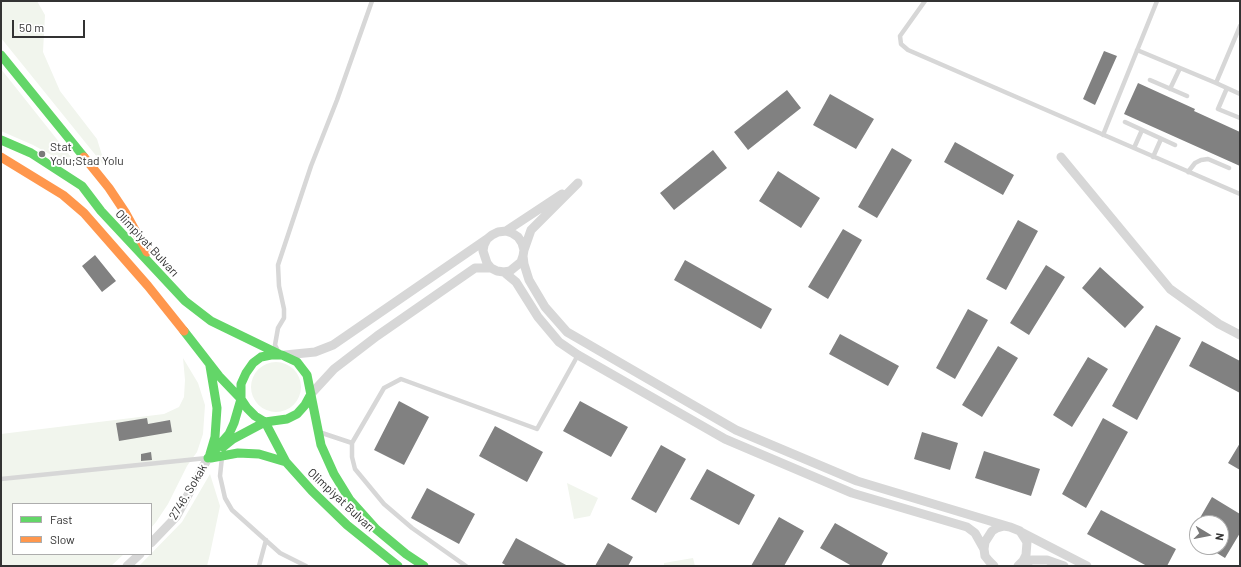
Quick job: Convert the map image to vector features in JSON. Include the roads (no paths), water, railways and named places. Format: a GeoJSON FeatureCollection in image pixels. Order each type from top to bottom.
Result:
{"type":"FeatureCollection","features":[{"type":"Feature","properties":{"kind":"main road"},"geometry":{"type":"LineString","coordinates":[[1,55],[109,188],[125,212],[155,269]]}},
{"type":"Feature","properties":{"kind":"main road","name":"Olimpiyat Bulvarı"},"geometry":{"type":"LineString","coordinates":[[1,140],[31,153],[82,186],[101,211],[185,301],[211,321],[282,355]]}},
{"type":"Feature","properties":{"kind":"main road"},"geometry":{"type":"LineString","coordinates":[[1,157],[30,173],[63,195],[84,212],[148,286],[219,376],[241,398],[255,416],[265,422]]}},
{"type":"Feature","properties":{"kind":"main road"},"geometry":{"type":"LineString","coordinates":[[69,178],[77,176],[81,171],[84,157]]}},
{"type":"Feature","properties":{"kind":"main road"},"geometry":{"type":"LineString","coordinates":[[84,157],[101,211],[107,238]]}},
{"type":"Feature","properties":{"kind":"main road"},"geometry":{"type":"LineString","coordinates":[[271,355],[282,355],[297,362],[307,375],[311,394],[305,405],[297,414],[287,419],[265,422],[233,439],[208,458],[229,434],[234,423],[241,398],[241,384],[246,373],[253,364],[261,356],[271,355]]}},
{"type":"Feature","properties":{"kind":"main road"},"geometry":{"type":"LineString","coordinates":[[208,458],[215,437],[216,424],[215,393],[210,365]]}},
{"type":"Feature","properties":{"kind":"main road","name":"Olimpiyat Bulvarı"},"geometry":{"type":"LineString","coordinates":[[311,394],[321,445],[334,474],[350,500],[376,529],[406,554],[424,566]]}},
{"type":"Feature","properties":{"kind":"main road","name":"Olimpiyat Bulvarı"},"geometry":{"type":"LineString","coordinates":[[265,422],[286,462],[312,491],[348,525],[398,566]]}},
{"type":"Feature","properties":{"kind":"main road"},"geometry":{"type":"LineString","coordinates":[[208,458],[238,452],[259,454],[286,462]]}},
{"type":"Feature","properties":{"kind":"street"},"geometry":{"type":"LineString","coordinates":[[1062,157],[1170,289],[1219,324],[1240,335]]}},
{"type":"Feature","properties":{"kind":"street"},"geometry":{"type":"LineString","coordinates":[[487,239],[484,244],[483,251],[487,263],[491,268],[497,271],[510,271],[520,262],[531,230],[578,183],[506,231]]}},
{"type":"Feature","properties":{"kind":"street"},"geometry":{"type":"LineString","coordinates":[[282,355],[315,352],[334,345],[487,239],[492,234],[506,231],[518,237],[522,243],[524,264],[529,280],[545,307],[567,332],[736,430],[857,481],[1010,526],[1087,566]]}},
{"type":"Feature","properties":{"kind":"street"},"geometry":{"type":"LineString","coordinates":[[311,394],[334,369],[377,336],[475,268],[491,268]]}},
{"type":"Feature","properties":{"kind":"street"},"geometry":{"type":"LineString","coordinates":[[504,272],[516,282],[538,317],[559,342],[578,355],[725,439],[852,493],[967,527],[975,533],[989,561],[994,566]]}},
{"type":"Feature","properties":{"kind":"street","name":"2746. Sokak"},"geometry":{"type":"LineString","coordinates":[[152,542],[176,517],[208,458]]}},
{"type":"Feature","properties":{"kind":"street"},"geometry":{"type":"LineString","coordinates":[[984,566],[985,542],[988,536],[992,531],[998,528],[1010,526]]}},
{"type":"Feature","properties":{"kind":"street"},"geometry":{"type":"LineString","coordinates":[[1018,566],[1026,555],[1028,549],[1027,542],[1020,531]]}},
{"type":"Feature","properties":{"kind":"street"},"geometry":{"type":"LineString","coordinates":[[127,566],[139,555]]}},
{"type":"Feature","properties":{"kind":"street"},"geometry":{"type":"LineString","coordinates":[[1018,566],[1032,560],[1047,560],[1064,566]]}},
{"type":"Feature","properties":{"kind":"lane"},"geometry":{"type":"LineString","coordinates":[[282,355],[275,345],[278,328],[284,318],[284,309],[278,286],[278,265],[311,166],[337,100],[372,1]]}},
{"type":"Feature","properties":{"kind":"lane"},"geometry":{"type":"LineString","coordinates":[[925,1],[900,36],[904,47],[1240,194]]}},
{"type":"Feature","properties":{"kind":"lane"},"geometry":{"type":"LineString","coordinates":[[1103,135],[1157,1]]}},
{"type":"Feature","properties":{"kind":"lane"},"geometry":{"type":"LineString","coordinates":[[1216,83],[1240,26]]}},
{"type":"Feature","properties":{"kind":"lane"},"geometry":{"type":"LineString","coordinates":[[1137,50],[1240,94]]}},
{"type":"Feature","properties":{"kind":"lane"},"geometry":{"type":"LineString","coordinates":[[1170,89],[1180,68]]}},
{"type":"Feature","properties":{"kind":"lane"},"geometry":{"type":"LineString","coordinates":[[1150,80],[1187,96]]}},
{"type":"Feature","properties":{"kind":"lane"},"geometry":{"type":"LineString","coordinates":[[1227,88],[1218,109],[1240,118]]}},
{"type":"Feature","properties":{"kind":"lane"},"geometry":{"type":"LineString","coordinates":[[1125,122],[1175,145]]}},
{"type":"Feature","properties":{"kind":"lane"},"geometry":{"type":"LineString","coordinates":[[1134,148],[1142,130]]}},
{"type":"Feature","properties":{"kind":"lane"},"geometry":{"type":"LineString","coordinates":[[1153,157],[1161,139]]}},
{"type":"Feature","properties":{"kind":"lane"},"geometry":{"type":"LineString","coordinates":[[1188,172],[1201,160],[1208,159],[1229,168]]}},
{"type":"Feature","properties":{"kind":"lane"},"geometry":{"type":"LineString","coordinates":[[466,566],[412,528],[384,504],[355,470],[352,457],[352,443],[384,388],[401,379],[537,429],[578,355]]}},
{"type":"Feature","properties":{"kind":"lane"},"geometry":{"type":"LineString","coordinates":[[318,432],[352,443]]}},
{"type":"Feature","properties":{"kind":"lane"},"geometry":{"type":"LineString","coordinates":[[222,456],[220,476],[225,498],[232,510],[280,553],[306,566]]}},
{"type":"Feature","properties":{"kind":"lane"},"geometry":{"type":"LineString","coordinates":[[1,479],[208,458]]}},
{"type":"Feature","properties":{"kind":"lane"},"geometry":{"type":"LineString","coordinates":[[259,566],[266,540]]}},
{"type":"Feature","properties":{"kind":"place","name":"Stat Yolu;Stad Yolu"},"geometry":{"type":"Point","coordinates":[42,154]}}]}
